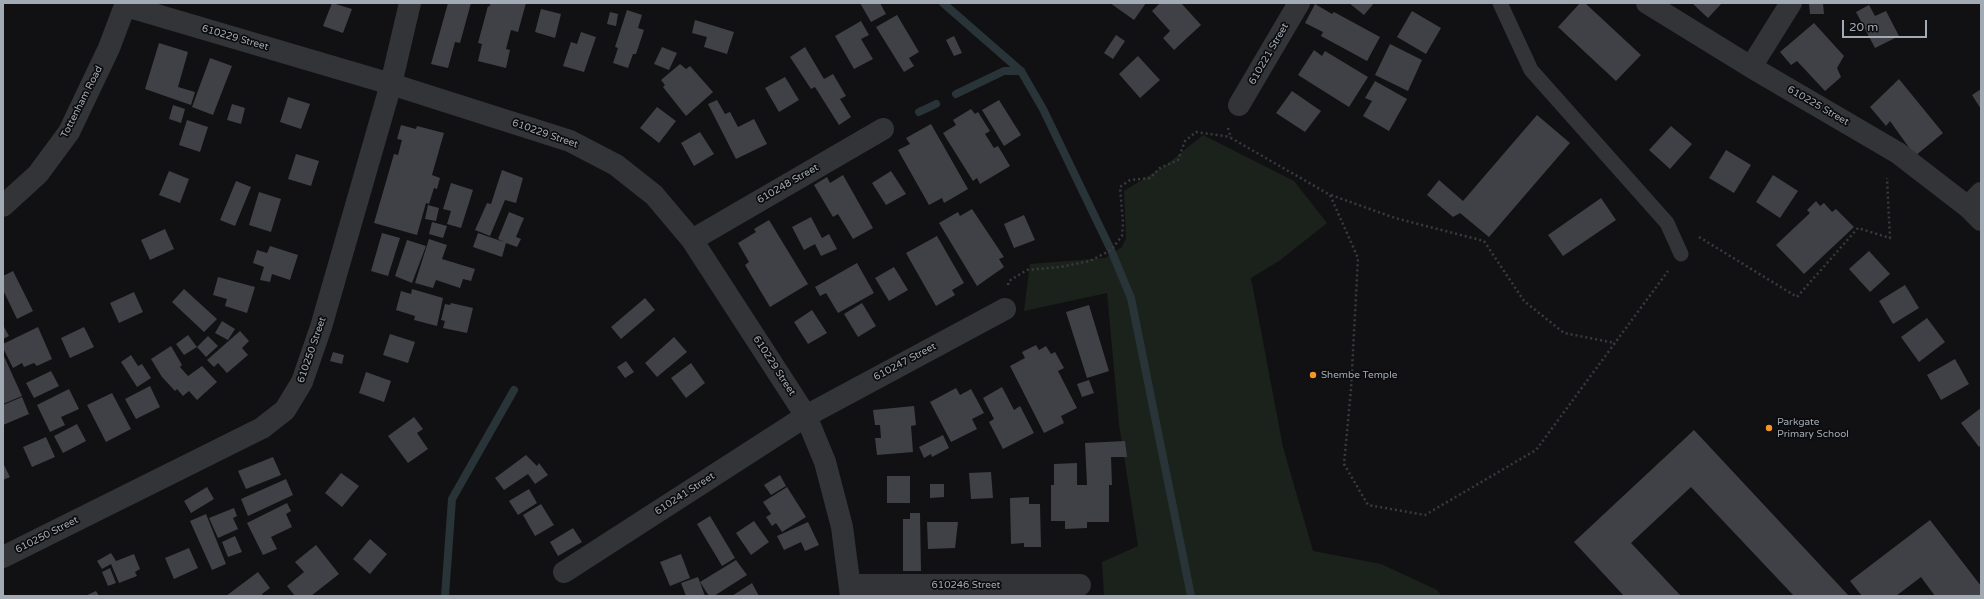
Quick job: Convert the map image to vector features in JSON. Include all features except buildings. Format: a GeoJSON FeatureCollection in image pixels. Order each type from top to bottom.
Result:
{"type":"FeatureCollection","features":[{"type":"Feature","properties":{"kind":"street","name":"610250 Street"},"geometry":{"type":"LineString","coordinates":[[3,557],[262,428],[285,410],[302,382],[321,327],[391,84],[410,3]]}},
{"type":"Feature","properties":{"kind":"street","name":"610221 Street"},"geometry":{"type":"LineString","coordinates":[[1239,104],[1299,3]]}},
{"type":"Feature","properties":{"kind":"street","name":"610225 Street"},"geometry":{"type":"LineString","coordinates":[[1647,3],[1751,67],[1885,145],[1977,207]]}},
{"type":"Feature","properties":{"kind":"street"},"geometry":{"type":"LineString","coordinates":[[1751,67],[1791,3]]}},
{"type":"Feature","properties":{"kind":"street","name":"610229 Street"},"geometry":{"type":"LineString","coordinates":[[126,5],[391,84],[570,141],[616,165],[654,194],[692,240],[806,416],[827,470],[842,527],[851,591]]}},
{"type":"Feature","properties":{"kind":"street","name":"Tottenham Road"},"geometry":{"type":"LineString","coordinates":[[3,206],[38,174],[69,132],[109,48],[126,5]]}},
{"type":"Feature","properties":{"kind":"street","name":"610248 Street"},"geometry":{"type":"LineString","coordinates":[[692,240],[883,129]]}},
{"type":"Feature","properties":{"kind":"street","name":"610247 Street"},"geometry":{"type":"LineString","coordinates":[[806,416],[1005,309]]}},
{"type":"Feature","properties":{"kind":"street","name":"610241 Street"},"geometry":{"type":"LineString","coordinates":[[564,572],[806,416]]}},
{"type":"Feature","properties":{"kind":"street","name":"610246 Street"},"geometry":{"type":"LineString","coordinates":[[851,591],[1080,585]]}},
{"type":"Feature","properties":{"kind":"lane"},"geometry":{"type":"LineString","coordinates":[[1500,3],[1531,70],[1667,223],[1681,254]]}},
{"type":"Feature","properties":{"kind":"path"},"geometry":{"type":"LineString","coordinates":[[1231,138],[1227,125],[1239,104]]}},
{"type":"Feature","properties":{"kind":"path"},"geometry":{"type":"LineString","coordinates":[[1005,309],[1009,281],[1027,270],[1060,267],[1090,261],[1111,250],[1122,236],[1123,223],[1120,187],[1130,180],[1150,178],[1160,168],[1178,160],[1185,141],[1196,132],[1231,138],[1330,195],[1395,218],[1484,241],[1524,301],[1564,333],[1615,343]]}},
{"type":"Feature","properties":{"kind":"path"},"geometry":{"type":"LineString","coordinates":[[1330,195],[1358,258],[1351,389],[1344,464],[1368,506],[1425,515],[1536,450],[1681,254],[1696,236],[1797,297],[1858,228],[1890,238],[1885,145]]}},
{"type":"Feature","properties":{"kind":"shaded area"},"geometry":{"type":"Polygon","coordinates":[[[1203,135],[1294,181],[1327,223],[1279,261],[1251,278],[1283,447],[1313,551],[1381,564],[1437,590],[1442,596],[1104,596],[1102,562],[1138,546],[1119,424],[1107,293],[1024,311],[1030,264],[1105,258],[1122,247],[1126,238],[1124,191],[1166,165],[1203,135]]]}},
{"type":"Feature","properties":{"kind":"waterway"},"geometry":{"type":"LineString","coordinates":[[943,3],[1021,71],[1043,109],[1111,250],[1131,298],[1191,596]]}},
{"type":"Feature","properties":{"kind":"waterway"},"geometry":{"type":"LineString","coordinates":[[956,94],[1004,71],[1021,71]]}},
{"type":"Feature","properties":{"kind":"waterway"},"geometry":{"type":"LineString","coordinates":[[919,112],[936,104]]}},
{"type":"Feature","properties":{"kind":"waterway"},"geometry":{"type":"LineString","coordinates":[[445,596],[452,499],[514,390]]}},
{"type":"Feature","properties":{"kind":"place","name":"Shembe Temple"},"geometry":{"type":"Point","coordinates":[1313,375]}},
{"type":"Feature","properties":{"kind":"place","name":"Parkgate Primary School"},"geometry":{"type":"Point","coordinates":[1769,428]}}]}
